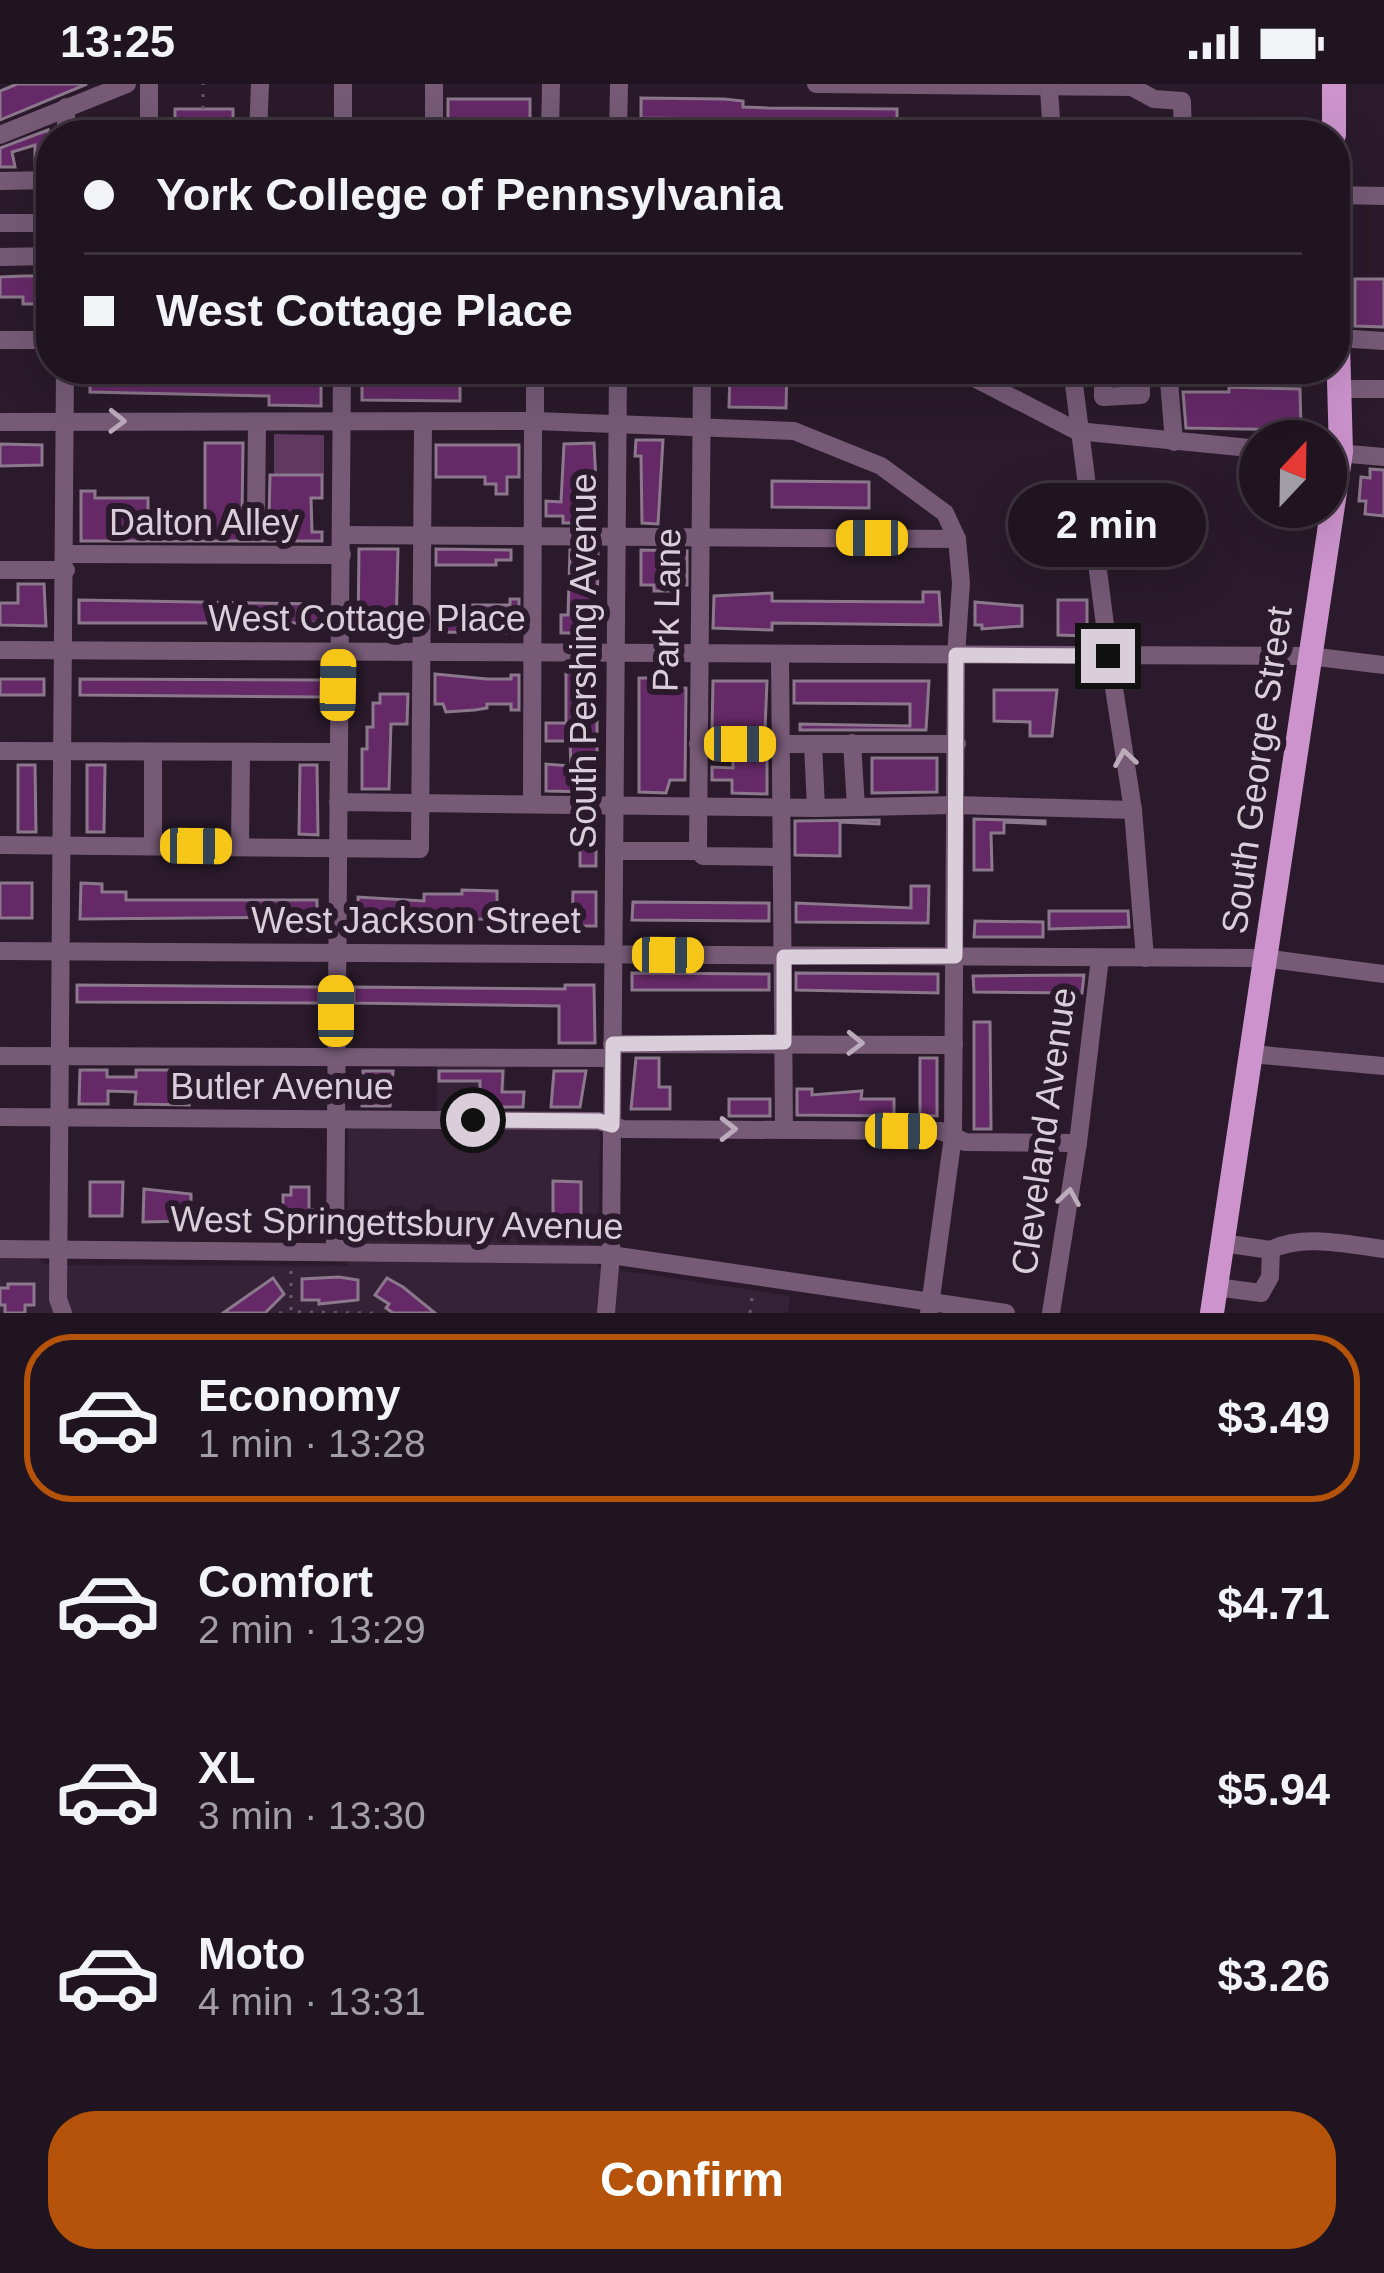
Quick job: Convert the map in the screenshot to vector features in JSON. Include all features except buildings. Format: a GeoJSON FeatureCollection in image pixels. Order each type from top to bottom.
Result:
{"type":"FeatureCollection","features":[{"type":"Feature","properties":{"kind":"main road"},"geometry":{"type":"LineString","coordinates":[[1334,84],[1334,120]]}},
{"type":"Feature","properties":{"kind":"main road","name":"South George Street"},"geometry":{"type":"LineString","coordinates":[[1337,420],[1341,384]]}},
{"type":"Feature","properties":{"kind":"main road","name":"South George Street"},"geometry":{"type":"LineString","coordinates":[[1214,1300],[1324,528]]}},
{"type":"Feature","properties":{"kind":"street"},"geometry":{"type":"LineString","coordinates":[[0,135],[128,84]]}},
{"type":"Feature","properties":{"kind":"street"},"geometry":{"type":"LineString","coordinates":[[149,84],[149,120]]}},
{"type":"Feature","properties":{"kind":"street"},"geometry":{"type":"LineString","coordinates":[[259,120],[260,84]]}},
{"type":"Feature","properties":{"kind":"street"},"geometry":{"type":"LineString","coordinates":[[343,120],[344,84]]}},
{"type":"Feature","properties":{"kind":"street"},"geometry":{"type":"LineString","coordinates":[[434,84],[434,120]]}},
{"type":"Feature","properties":{"kind":"street"},"geometry":{"type":"LineString","coordinates":[[550,120],[551,84]]}},
{"type":"Feature","properties":{"kind":"street"},"geometry":{"type":"LineString","coordinates":[[618,120],[619,84]]}},
{"type":"Feature","properties":{"kind":"street"},"geometry":{"type":"LineString","coordinates":[[816,84],[1132,86],[1154,99],[1182,100],[1183,120]]}},
{"type":"Feature","properties":{"kind":"street"},"geometry":{"type":"LineString","coordinates":[[1049,88],[1051,120]]}},
{"type":"Feature","properties":{"kind":"street"},"geometry":{"type":"LineString","coordinates":[[66,107],[66,120]]}},
{"type":"Feature","properties":{"kind":"street"},"geometry":{"type":"LineString","coordinates":[[0,181],[36,180]]}},
{"type":"Feature","properties":{"kind":"street"},"geometry":{"type":"LineString","coordinates":[[1350,195],[1384,196]]}},
{"type":"Feature","properties":{"kind":"street"},"geometry":{"type":"LineString","coordinates":[[0,223],[36,224]]}},
{"type":"Feature","properties":{"kind":"street"},"geometry":{"type":"LineString","coordinates":[[0,257],[36,256]]}},
{"type":"Feature","properties":{"kind":"street"},"geometry":{"type":"LineString","coordinates":[[0,340],[36,340]]}},
{"type":"Feature","properties":{"kind":"street"},"geometry":{"type":"LineString","coordinates":[[1350,341],[1384,341]]}},
{"type":"Feature","properties":{"kind":"street"},"geometry":{"type":"LineString","coordinates":[[58,1308],[65,384]]}},
{"type":"Feature","properties":{"kind":"street"},"geometry":{"type":"LineString","coordinates":[[335,1250],[342,384]]}},
{"type":"Feature","properties":{"kind":"street"},"geometry":{"type":"LineString","coordinates":[[532,802],[535,384]]}},
{"type":"Feature","properties":{"kind":"street","name":"South Pershing Avenue"},"geometry":{"type":"LineString","coordinates":[[606,1313],[611,1255],[618,384]]}},
{"type":"Feature","properties":{"kind":"street","name":"Park Lane"},"geometry":{"type":"LineString","coordinates":[[698,851],[702,384]]}},
{"type":"Feature","properties":{"kind":"street"},"geometry":{"type":"LineString","coordinates":[[986,384],[1077,431],[1239,447]]}},
{"type":"Feature","properties":{"kind":"street"},"geometry":{"type":"LineString","coordinates":[[1073,384],[1133,810],[1144,958]]}},
{"type":"Feature","properties":{"kind":"street"},"geometry":{"type":"LineString","coordinates":[[1103,384],[1103,397],[1134,399],[1141,395],[1141,384]]}},
{"type":"Feature","properties":{"kind":"street"},"geometry":{"type":"LineString","coordinates":[[1169,384],[1174,442]]}},
{"type":"Feature","properties":{"kind":"street"},"geometry":{"type":"LineString","coordinates":[[1341,389],[1384,389]]}},
{"type":"Feature","properties":{"kind":"street"},"geometry":{"type":"LineString","coordinates":[[0,422],[534,422],[794,431],[881,466],[945,513],[957,538],[961,584],[956,655],[953,1136],[930,1308]]}},
{"type":"Feature","properties":{"kind":"street"},"geometry":{"type":"LineString","coordinates":[[256,423],[256,517]]}},
{"type":"Feature","properties":{"kind":"street"},"geometry":{"type":"LineString","coordinates":[[0,845],[420,848],[423,423]]}},
{"type":"Feature","properties":{"kind":"street"},"geometry":{"type":"LineString","coordinates":[[1347,453],[1384,457]]}},
{"type":"Feature","properties":{"kind":"street","name":"Dalton Alley"},"geometry":{"type":"LineString","coordinates":[[0,570],[421,536],[957,538]]}},
{"type":"Feature","properties":{"kind":"street","name":"West Cottage Place"},"geometry":{"type":"LineString","coordinates":[[0,650],[1309,656],[1384,665]]}},
{"type":"Feature","properties":{"kind":"street"},"geometry":{"type":"LineString","coordinates":[[780,654],[784,1128]]}},
{"type":"Feature","properties":{"kind":"street"},"geometry":{"type":"LineString","coordinates":[[852,743],[856,807]]}},
{"type":"Feature","properties":{"kind":"street"},"geometry":{"type":"LineString","coordinates":[[698,744],[956,744]]}},
{"type":"Feature","properties":{"kind":"street"},"geometry":{"type":"LineString","coordinates":[[813,744],[816,808]]}},
{"type":"Feature","properties":{"kind":"street"},"geometry":{"type":"LineString","coordinates":[[0,752],[337,752]]}},
{"type":"Feature","properties":{"kind":"street"},"geometry":{"type":"LineString","coordinates":[[153,752],[153,845]]}},
{"type":"Feature","properties":{"kind":"street"},"geometry":{"type":"LineString","coordinates":[[240,847],[241,753]]}},
{"type":"Feature","properties":{"kind":"street"},"geometry":{"type":"LineString","coordinates":[[338,802],[1133,810]]}},
{"type":"Feature","properties":{"kind":"street"},"geometry":{"type":"LineString","coordinates":[[614,851],[780,857]]}},
{"type":"Feature","properties":{"kind":"street","name":"West Jackson Street"},"geometry":{"type":"LineString","coordinates":[[0,951],[1264,958],[1384,974]]}},
{"type":"Feature","properties":{"kind":"street","name":"Cleveland Avenue"},"geometry":{"type":"LineString","coordinates":[[1051,1313],[1078,1144],[1100,958]]}},
{"type":"Feature","properties":{"kind":"street"},"geometry":{"type":"LineString","coordinates":[[0,1056],[336,1057],[784,1042],[954,1045]]}},
{"type":"Feature","properties":{"kind":"street"},"geometry":{"type":"LineString","coordinates":[[1251,1054],[1384,1066]]}},
{"type":"Feature","properties":{"kind":"street","name":"Butler Avenue"},"geometry":{"type":"LineString","coordinates":[[0,1117],[599,1121],[623,1129],[941,1131],[964,1142],[1078,1144]]}},
{"type":"Feature","properties":{"kind":"street"},"geometry":{"type":"LineString","coordinates":[[1222,1244],[1271,1250],[1303,1243],[1384,1249]]}},
{"type":"Feature","properties":{"kind":"street","name":"West Springettsbury Avenue"},"geometry":{"type":"LineString","coordinates":[[0,1250],[611,1255],[930,1308],[1006,1313]]}},
{"type":"Feature","properties":{"kind":"street"},"geometry":{"type":"LineString","coordinates":[[1214,1300],[1261,1293],[1270,1277],[1271,1250]]}},
{"type":"Feature","properties":{"kind":"path"},"geometry":{"type":"LineString","coordinates":[[203,84],[203,109]]}},
{"type":"Feature","properties":{"kind":"path"},"geometry":{"type":"LineString","coordinates":[[291,1266],[291,1312]]}},
{"type":"Feature","properties":{"kind":"path"},"geometry":{"type":"LineString","coordinates":[[750,1313],[754,1289]]}},
{"type":"Feature","properties":{"kind":"path"},"geometry":{"type":"LineString","coordinates":[[279,1313],[291,1304]]}},
{"type":"Feature","properties":{"kind":"path"},"geometry":{"type":"LineString","coordinates":[[330,1304],[330,1312]]}},
{"type":"Feature","properties":{"kind":"path"},"geometry":{"type":"LineString","coordinates":[[279,1313],[379,1313]]}},
{"type":"Feature","properties":{"kind":"shaded area"},"geometry":{"type":"Polygon","coordinates":[[[274,434],[324,435],[324,475],[274,475],[274,434]]]}},
{"type":"Feature","properties":{"kind":"shaded area"},"geometry":{"type":"Polygon","coordinates":[[[437,1060],[506,1062],[505,1126],[600,1130],[598,1267],[790,1296],[788,1313],[0,1313],[0,1257],[38,1258],[46,1265],[347,1266],[348,1128],[437,1125],[437,1060]]]}},
{"type":"Feature","properties":{"kind":"route"},"geometry":{"type":"LineString","coordinates":[[473,1120],[612,1125],[613,1044],[784,1042],[784,957],[955,956],[956,655],[1108,656]]}}]}
